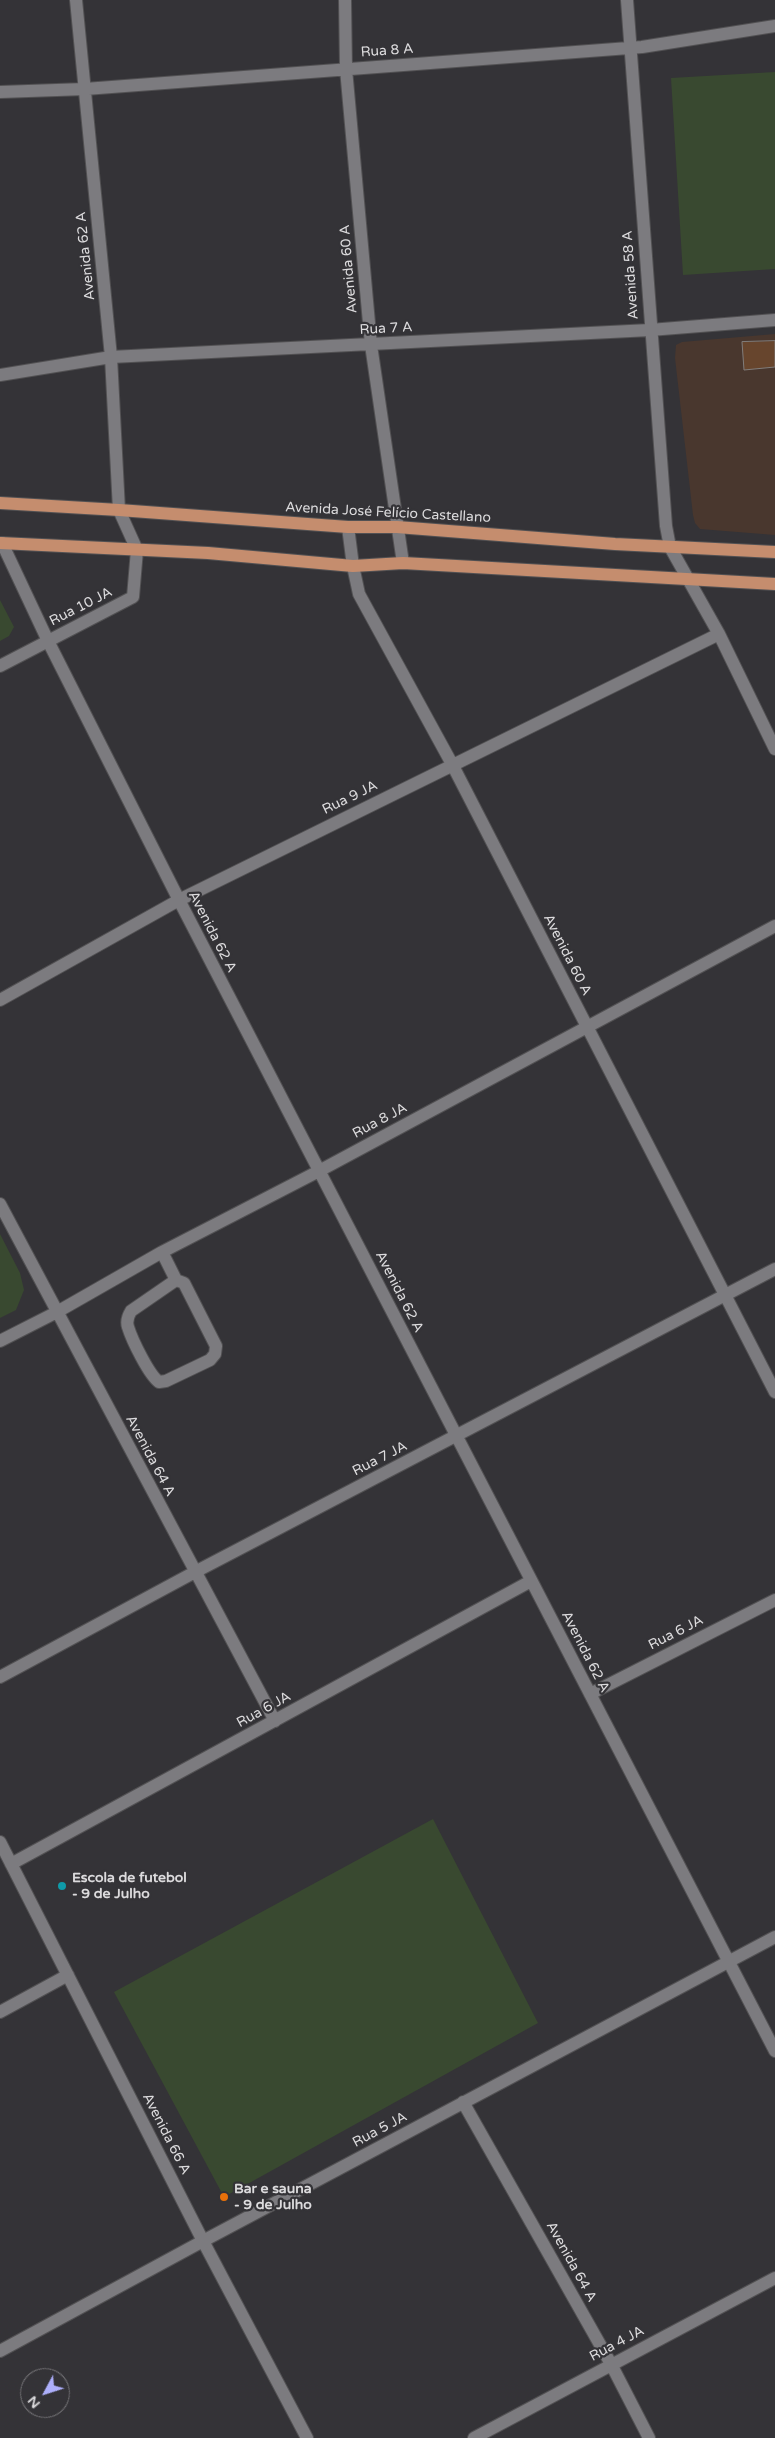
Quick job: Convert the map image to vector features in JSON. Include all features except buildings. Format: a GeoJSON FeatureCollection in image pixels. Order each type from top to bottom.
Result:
{"type":"FeatureCollection","features":[{"type":"Feature","properties":{"kind":"main road","name":"Avenida José Felício Castellano"},"geometry":{"type":"LineString","coordinates":[[0,503],[348,527],[397,527],[670,547],[775,552]]}},
{"type":"Feature","properties":{"kind":"main road"},"geometry":{"type":"LineString","coordinates":[[1,543],[208,553],[353,566],[403,564],[775,584]]}},
{"type":"Feature","properties":{"kind":"street","name":"Avenida 62 A"},"geometry":{"type":"LineString","coordinates":[[76,0],[111,358],[120,510],[137,550]]}},
{"type":"Feature","properties":{"kind":"street","name":"Avenida 60 A"},"geometry":{"type":"LineString","coordinates":[[345,0],[346,69],[371,345],[403,564]]}},
{"type":"Feature","properties":{"kind":"street","name":"Avenida 58 A"},"geometry":{"type":"LineString","coordinates":[[627,0],[650,330],[666,526],[670,547]]}},
{"type":"Feature","properties":{"kind":"street","name":"Rua 8 A"},"geometry":{"type":"LineString","coordinates":[[0,92],[85,89],[630,47],[775,26]]}},
{"type":"Feature","properties":{"kind":"street","name":"Rua 7 A"},"geometry":{"type":"LineString","coordinates":[[0,375],[111,358],[650,330],[775,320]]}},
{"type":"Feature","properties":{"kind":"street","name":"Avenida 60 A"},"geometry":{"type":"LineString","coordinates":[[348,527],[359,594],[452,764],[775,1392]]}},
{"type":"Feature","properties":{"kind":"street","name":"Avenida 62 A"},"geometry":{"type":"LineString","coordinates":[[1,543],[48,641],[179,900],[775,2051]]}},
{"type":"Feature","properties":{"kind":"street"},"geometry":{"type":"LineString","coordinates":[[670,547],[719,634],[775,750]]}},
{"type":"Feature","properties":{"kind":"street","name":"Rua 10 JA"},"geometry":{"type":"LineString","coordinates":[[0,666],[133,597],[137,550]]}},
{"type":"Feature","properties":{"kind":"street","name":"Rua 9 JA"},"geometry":{"type":"LineString","coordinates":[[0,1000],[179,900],[719,634]]}},
{"type":"Feature","properties":{"kind":"street","name":"Rua 8 JA"},"geometry":{"type":"LineString","coordinates":[[0,1341],[57,1312],[162,1252],[319,1171],[775,926]]}},
{"type":"Feature","properties":{"kind":"street","name":"Avenida 64 A"},"geometry":{"type":"LineString","coordinates":[[0,1204],[275,1721]]}},
{"type":"Feature","properties":{"kind":"street"},"geometry":{"type":"LineString","coordinates":[[162,1252],[176,1280],[184,1283],[216,1346],[215,1354],[210,1360],[166,1381],[160,1382],[153,1378],[128,1326],[127,1318],[131,1311],[176,1280]]}},
{"type":"Feature","properties":{"kind":"street","name":"Rua 7 JA"},"geometry":{"type":"LineString","coordinates":[[0,1677],[195,1572],[457,1437],[775,1269]]}},
{"type":"Feature","properties":{"kind":"street","name":"Rua 6 JA"},"geometry":{"type":"LineString","coordinates":[[11,1864],[531,1581]]}},
{"type":"Feature","properties":{"kind":"street","name":"Rua 6 JA"},"geometry":{"type":"LineString","coordinates":[[590,1694],[775,1600]]}},
{"type":"Feature","properties":{"kind":"street","name":"Avenida 66 A"},"geometry":{"type":"LineString","coordinates":[[0,1842],[203,2241],[307,2438]]}},
{"type":"Feature","properties":{"kind":"street","name":"Rua 5 JA"},"geometry":{"type":"LineString","coordinates":[[0,2351],[775,1937]]}},
{"type":"Feature","properties":{"kind":"street"},"geometry":{"type":"LineString","coordinates":[[0,2012],[68,1975]]}},
{"type":"Feature","properties":{"kind":"street","name":"Avenida 64 A"},"geometry":{"type":"LineString","coordinates":[[464,2102],[611,2364],[649,2438]]}},
{"type":"Feature","properties":{"kind":"street","name":"Rua 4 JA"},"geometry":{"type":"LineString","coordinates":[[474,2438],[775,2278]]}},
{"type":"Feature","properties":{"kind":"shaded area"},"geometry":{"type":"Polygon","coordinates":[[[775,334],[775,535],[700,529],[695,523],[693,515],[675,358],[676,345],[682,342],[775,334]]]}},
{"type":"Feature","properties":{"kind":"green space"},"geometry":{"type":"Polygon","coordinates":[[[775,72],[775,269],[683,275],[671,78],[775,72]]]}},
{"type":"Feature","properties":{"kind":"green space"},"geometry":{"type":"Polygon","coordinates":[[[0,600],[14,627],[9,636],[0,641],[0,600]]]}},
{"type":"Feature","properties":{"kind":"green space"},"geometry":{"type":"Polygon","coordinates":[[[0,1234],[20,1273],[24,1290],[16,1310],[0,1318],[0,1234]]]}},
{"type":"Feature","properties":{"kind":"green space"},"geometry":{"type":"Polygon","coordinates":[[[433,1819],[538,2023],[224,2197],[114,1992],[433,1819]]]}},
{"type":"Feature","properties":{"kind":"place","name":"Escola de futebol - 9 de Julho"},"geometry":{"type":"Point","coordinates":[62,1886]}},
{"type":"Feature","properties":{"kind":"place","name":"Bar e sauna - 9 de Julho"},"geometry":{"type":"Point","coordinates":[224,2197]}}]}
